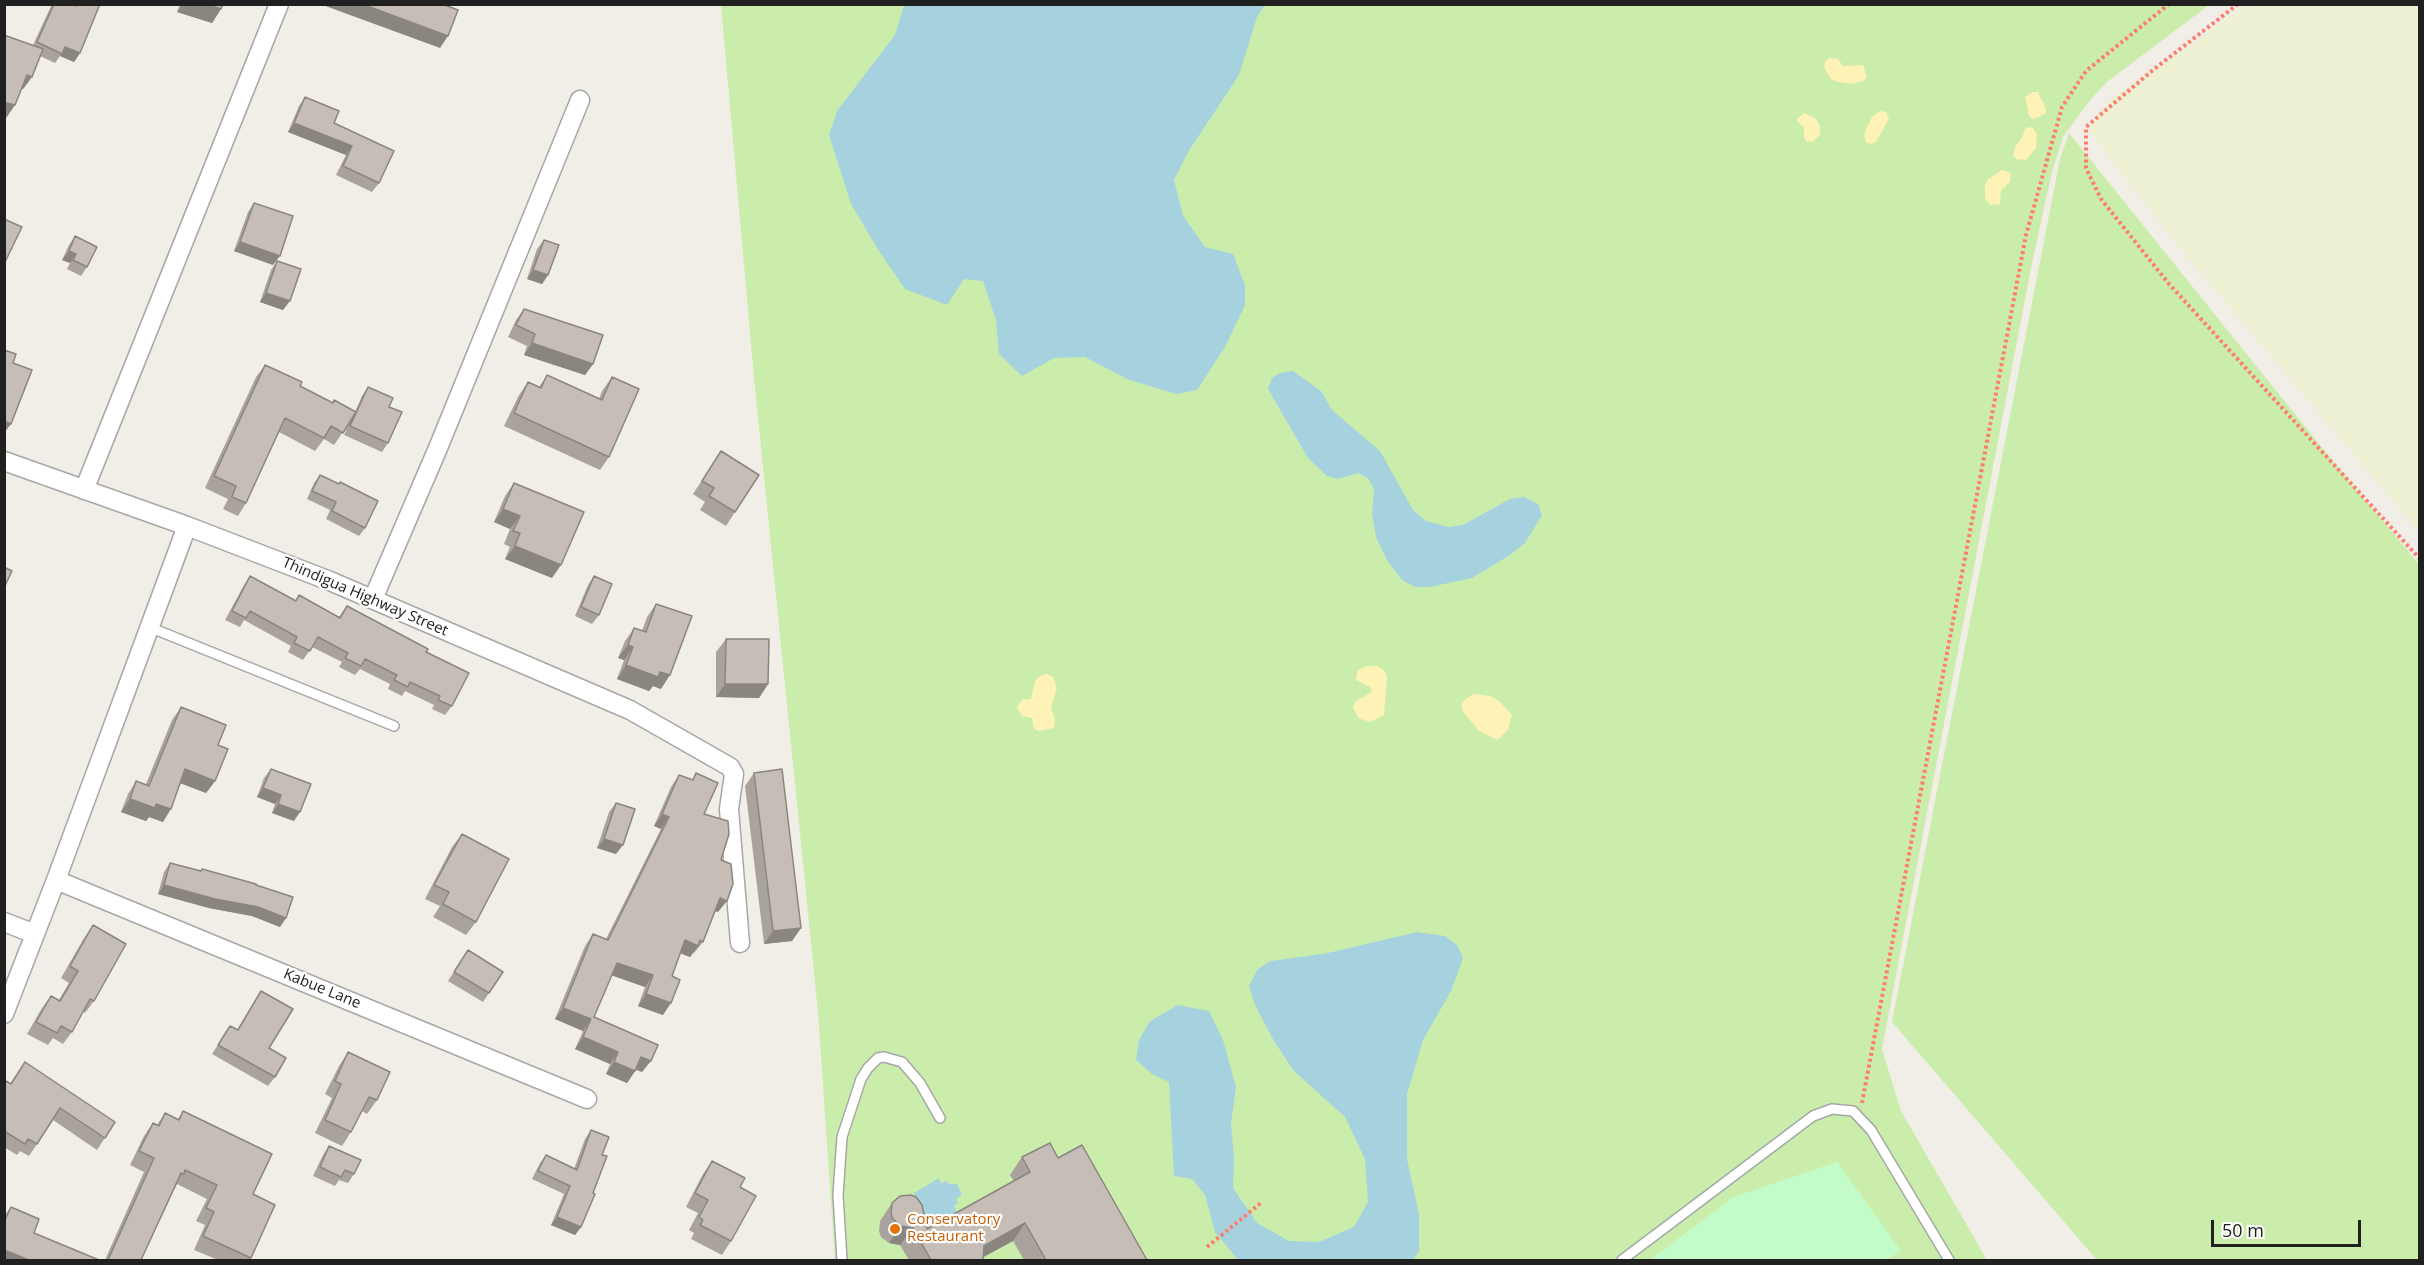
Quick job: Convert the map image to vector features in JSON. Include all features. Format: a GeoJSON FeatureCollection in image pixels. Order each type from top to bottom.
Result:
{"type":"FeatureCollection","features":[{"type":"Feature","properties":{"kind":"street"},"geometry":{"type":"LineString","coordinates":[[84,490],[279,4]]}},
{"type":"Feature","properties":{"kind":"street"},"geometry":{"type":"LineString","coordinates":[[373,599],[438,448],[580,100]]}},
{"type":"Feature","properties":{"kind":"street","name":"Thindigua Highway Street"},"geometry":{"type":"LineString","coordinates":[[4,461],[186,526],[373,599],[630,710],[730,767],[734,774],[729,809],[740,943]]}},
{"type":"Feature","properties":{"kind":"street"},"geometry":{"type":"LineString","coordinates":[[4,1014],[57,880],[186,526]]}},
{"type":"Feature","properties":{"kind":"street","name":"Kabue Lane"},"geometry":{"type":"LineString","coordinates":[[57,880],[587,1099]]}},
{"type":"Feature","properties":{"kind":"street"},"geometry":{"type":"LineString","coordinates":[[4,922],[35,934]]}},
{"type":"Feature","properties":{"kind":"lane"},"geometry":{"type":"LineString","coordinates":[[149,627],[394,726]]}},
{"type":"Feature","properties":{"kind":"lane"},"geometry":{"type":"LineString","coordinates":[[842,1260],[838,1195],[842,1137],[857,1090],[868,1068],[878,1058],[884,1057],[902,1062],[920,1083],[940,1118]]}},
{"type":"Feature","properties":{"kind":"lane"},"geometry":{"type":"LineString","coordinates":[[1622,1260],[1813,1116],[1832,1109],[1853,1111],[1872,1131],[1949,1260]]}},
{"type":"Feature","properties":{"kind":"path"},"geometry":{"type":"LineString","coordinates":[[1860,1119],[2026,235],[2062,107],[2086,71],[2169,4]]}},
{"type":"Feature","properties":{"kind":"path"},"geometry":{"type":"LineString","coordinates":[[2238,4],[2153,70],[2086,127],[2086,168],[2101,199],[2169,284],[2420,559]]}},
{"type":"Feature","properties":{"kind":"path"},"geometry":{"type":"LineString","coordinates":[[1207,1247],[1262,1202]]}},
{"type":"Feature","properties":{"kind":"green space"},"geometry":{"type":"Polygon","coordinates":[[[721,5],[2209,5],[2107,82],[2091,99],[2063,137],[2051,176],[2031,268],[1882,1049],[1901,1111],[1987,1260],[835,1260],[818,1012],[754,378],[721,5]]]}},
{"type":"Feature","properties":{"kind":"green space"},"geometry":{"type":"Polygon","coordinates":[[[2244,5],[2419,5],[2419,532],[2181,250],[2089,131],[2109,100],[2200,39],[2244,5]]]}},
{"type":"Feature","properties":{"kind":"green space"},"geometry":{"type":"Polygon","coordinates":[[[2069,133],[2348,480],[2419,564],[2419,1260],[2097,1260],[1892,1022],[2060,159],[2069,133]]]}},
{"type":"Feature","properties":{"kind":"green space"},"geometry":{"type":"Polygon","coordinates":[[[1837,1162],[1901,1251],[1886,1260],[1650,1260],[1733,1197],[1837,1162]]]}},
{"type":"Feature","properties":{"kind":"sand"},"geometry":{"type":"Polygon","coordinates":[[[1829,58],[1838,59],[1843,66],[1863,65],[1867,76],[1865,80],[1852,84],[1837,82],[1830,78],[1824,67],[1829,58]]]}},
{"type":"Feature","properties":{"kind":"sand"},"geometry":{"type":"Polygon","coordinates":[[[2032,92],[2038,92],[2046,109],[2045,114],[2033,119],[2029,116],[2025,97],[2032,92]]]}},
{"type":"Feature","properties":{"kind":"sand"},"geometry":{"type":"Polygon","coordinates":[[[1880,111],[1886,112],[1889,119],[1876,142],[1870,144],[1866,142],[1864,136],[1866,129],[1872,117],[1880,111]]]}},
{"type":"Feature","properties":{"kind":"sand"},"geometry":{"type":"Polygon","coordinates":[[[1804,113],[1815,118],[1820,126],[1820,135],[1812,142],[1806,141],[1804,127],[1797,119],[1804,113]]]}},
{"type":"Feature","properties":{"kind":"sand"},"geometry":{"type":"Polygon","coordinates":[[[2033,128],[2037,134],[2036,148],[2026,160],[2016,159],[2013,155],[2015,147],[2025,129],[2033,128]]]}},
{"type":"Feature","properties":{"kind":"sand"},"geometry":{"type":"Polygon","coordinates":[[[2002,170],[2011,173],[2010,182],[2001,190],[2000,204],[1990,205],[1985,198],[1985,185],[1988,179],[2002,170]]]}},
{"type":"Feature","properties":{"kind":"sand"},"geometry":{"type":"Polygon","coordinates":[[[1367,666],[1377,666],[1385,671],[1387,678],[1384,715],[1370,722],[1358,718],[1353,707],[1356,701],[1372,692],[1370,687],[1356,680],[1358,670],[1367,666]]]}},
{"type":"Feature","properties":{"kind":"sand"},"geometry":{"type":"Polygon","coordinates":[[[1047,674],[1053,677],[1057,688],[1051,707],[1055,720],[1054,728],[1039,731],[1034,729],[1032,718],[1022,716],[1017,707],[1022,700],[1031,699],[1035,681],[1047,674]]]}},
{"type":"Feature","properties":{"kind":"sand"},"geometry":{"type":"Polygon","coordinates":[[[1473,694],[1490,696],[1499,701],[1512,715],[1508,730],[1497,740],[1479,731],[1464,713],[1461,706],[1463,701],[1473,694]]]}},
{"type":"Feature","properties":{"kind":"water"},"geometry":{"type":"Polygon","coordinates":[[[904,5],[1265,5],[1257,17],[1239,75],[1188,152],[1174,180],[1183,216],[1205,247],[1233,254],[1245,285],[1245,305],[1225,347],[1197,390],[1176,394],[1127,379],[1085,357],[1054,358],[1022,376],[999,354],[996,320],[983,281],[964,279],[947,305],[905,289],[851,204],[829,135],[837,111],[895,35],[904,5]]]}},
{"type":"Feature","properties":{"kind":"water"},"geometry":{"type":"Polygon","coordinates":[[[1293,371],[1321,391],[1332,410],[1380,451],[1413,510],[1426,521],[1449,527],[1463,525],[1510,499],[1524,497],[1538,504],[1542,515],[1525,543],[1472,578],[1430,587],[1415,587],[1402,580],[1387,560],[1376,537],[1372,514],[1374,489],[1368,478],[1358,473],[1338,479],[1327,476],[1308,458],[1268,389],[1272,378],[1280,373],[1293,371]]]}},
{"type":"Feature","properties":{"kind":"water"},"geometry":{"type":"Polygon","coordinates":[[[1417,932],[1445,936],[1457,945],[1463,958],[1451,991],[1423,1040],[1407,1094],[1407,1159],[1419,1215],[1419,1251],[1413,1260],[1238,1260],[1215,1232],[1205,1195],[1192,1179],[1174,1176],[1169,1082],[1152,1074],[1136,1060],[1139,1040],[1150,1021],[1178,1005],[1209,1011],[1223,1040],[1236,1087],[1231,1124],[1234,1158],[1233,1188],[1257,1223],[1289,1241],[1319,1242],[1354,1227],[1368,1202],[1365,1159],[1345,1117],[1294,1071],[1274,1041],[1255,1005],[1249,986],[1258,969],[1271,961],[1328,953],[1417,932]]]}},
{"type":"Feature","properties":{"kind":"water"},"geometry":{"type":"Polygon","coordinates":[[[939,1178],[941,1183],[946,1181],[949,1184],[957,1184],[962,1194],[956,1199],[958,1203],[954,1206],[957,1212],[932,1227],[929,1222],[925,1223],[914,1193],[939,1178]]]}},
{"type":"Feature","properties":{"kind":"building"},"geometry":{"type":"Polygon","coordinates":[[[54,4],[76,6],[77,4],[100,4],[80,53],[65,47],[62,54],[37,42],[54,4]]]}},
{"type":"Feature","properties":{"kind":"building"},"geometry":{"type":"Polygon","coordinates":[[[205,4],[223,4],[221,9],[205,4]]]}},
{"type":"Feature","properties":{"kind":"building"},"geometry":{"type":"Polygon","coordinates":[[[362,4],[442,4],[458,10],[448,36],[362,4]]]}},
{"type":"Feature","properties":{"kind":"building"},"geometry":{"type":"Polygon","coordinates":[[[4,35],[43,49],[32,77],[27,75],[15,105],[7,103],[4,109],[4,35]]]}},
{"type":"Feature","properties":{"kind":"building"},"geometry":{"type":"Polygon","coordinates":[[[305,97],[339,111],[334,123],[394,151],[379,183],[343,166],[352,146],[294,123],[305,97]]]}},
{"type":"Feature","properties":{"kind":"building"},"geometry":{"type":"Polygon","coordinates":[[[254,203],[293,216],[280,256],[240,242],[254,203]]]}},
{"type":"Feature","properties":{"kind":"building"},"geometry":{"type":"Polygon","coordinates":[[[4,219],[22,227],[5,262],[4,262],[4,219]]]}},
{"type":"Feature","properties":{"kind":"building"},"geometry":{"type":"Polygon","coordinates":[[[75,236],[97,247],[87,267],[73,260],[76,254],[69,251],[75,236]]]}},
{"type":"Feature","properties":{"kind":"building"},"geometry":{"type":"Polygon","coordinates":[[[544,240],[559,245],[548,275],[533,270],[544,240]]]}},
{"type":"Feature","properties":{"kind":"building"},"geometry":{"type":"Polygon","coordinates":[[[277,261],[301,269],[290,301],[266,293],[277,261]]]}},
{"type":"Feature","properties":{"kind":"building"},"geometry":{"type":"Polygon","coordinates":[[[524,309],[603,335],[593,364],[532,343],[535,334],[516,325],[524,309]]]}},
{"type":"Feature","properties":{"kind":"building"},"geometry":{"type":"Polygon","coordinates":[[[4,350],[16,354],[13,363],[32,370],[11,424],[4,421],[4,350]]]}},
{"type":"Feature","properties":{"kind":"building"},"geometry":{"type":"Polygon","coordinates":[[[265,365],[302,382],[300,386],[356,412],[343,433],[331,426],[324,438],[285,418],[246,503],[232,497],[236,486],[214,476],[265,365]]]}},
{"type":"Feature","properties":{"kind":"building"},"geometry":{"type":"Polygon","coordinates":[[[547,375],[602,400],[612,377],[639,389],[609,457],[514,413],[528,382],[541,388],[547,375]]]}},
{"type":"Feature","properties":{"kind":"building"},"geometry":{"type":"Polygon","coordinates":[[[368,387],[393,398],[389,407],[402,412],[388,443],[350,426],[368,387]]]}},
{"type":"Feature","properties":{"kind":"building"},"geometry":{"type":"Polygon","coordinates":[[[721,451],[759,475],[735,512],[709,496],[714,488],[702,481],[721,451]]]}},
{"type":"Feature","properties":{"kind":"building"},"geometry":{"type":"Polygon","coordinates":[[[320,475],[378,501],[365,528],[332,511],[336,502],[312,491],[320,475]]]}},
{"type":"Feature","properties":{"kind":"building"},"geometry":{"type":"Polygon","coordinates":[[[514,483],[584,512],[561,565],[515,546],[520,533],[513,531],[520,516],[503,509],[514,483]]]}},
{"type":"Feature","properties":{"kind":"building"},"geometry":{"type":"Polygon","coordinates":[[[4,567],[12,571],[4,588],[4,567]]]}},
{"type":"Feature","properties":{"kind":"building"},"geometry":{"type":"Polygon","coordinates":[[[250,576],[296,601],[299,595],[340,618],[347,606],[428,649],[426,652],[469,673],[452,706],[438,700],[440,696],[410,682],[408,687],[394,680],[397,675],[365,659],[361,666],[345,658],[348,653],[318,637],[310,651],[294,643],[297,637],[250,611],[246,618],[232,611],[250,576]]]}},
{"type":"Feature","properties":{"kind":"building"},"geometry":{"type":"Polygon","coordinates":[[[594,576],[612,584],[599,615],[581,607],[594,576]]]}},
{"type":"Feature","properties":{"kind":"building"},"geometry":{"type":"Polygon","coordinates":[[[656,604],[692,616],[670,675],[660,672],[658,677],[626,665],[633,647],[628,645],[634,628],[646,632],[656,604]]]}},
{"type":"Feature","properties":{"kind":"building"},"geometry":{"type":"Polygon","coordinates":[[[726,639],[769,639],[768,684],[725,684],[726,639]]]}},
{"type":"Feature","properties":{"kind":"building"},"geometry":{"type":"Polygon","coordinates":[[[181,707],[226,725],[218,745],[228,749],[215,781],[185,769],[171,809],[156,804],[155,808],[130,799],[136,781],[149,786],[181,707]]]}},
{"type":"Feature","properties":{"kind":"building"},"geometry":{"type":"Polygon","coordinates":[[[271,769],[311,784],[300,812],[278,804],[281,795],[263,788],[271,769]]]}},
{"type":"Feature","properties":{"kind":"building"},"geometry":{"type":"Polygon","coordinates":[[[782,769],[801,928],[773,931],[754,773],[782,769]]]}},
{"type":"Feature","properties":{"kind":"building"},"geometry":{"type":"Polygon","coordinates":[[[696,773],[718,783],[704,814],[728,821],[729,834],[721,860],[731,864],[733,884],[727,901],[720,898],[703,942],[700,940],[698,946],[685,940],[672,976],[680,980],[671,1003],[646,994],[653,975],[617,963],[594,1017],[658,1045],[651,1061],[641,1057],[635,1071],[614,1062],[618,1052],[583,1037],[591,1019],[563,1008],[593,934],[608,940],[669,817],[662,814],[679,775],[693,780],[696,773]]]}},
{"type":"Feature","properties":{"kind":"building"},"geometry":{"type":"Polygon","coordinates":[[[616,803],[635,809],[623,845],[604,839],[616,803]]]}},
{"type":"Feature","properties":{"kind":"building"},"geometry":{"type":"Polygon","coordinates":[[[462,834],[509,859],[476,922],[443,904],[449,892],[434,885],[462,834]]]}},
{"type":"Feature","properties":{"kind":"building"},"geometry":{"type":"Polygon","coordinates":[[[170,863],[201,871],[202,869],[293,897],[286,918],[258,907],[215,899],[164,885],[170,863]]]}},
{"type":"Feature","properties":{"kind":"building"},"geometry":{"type":"Polygon","coordinates":[[[93,925],[126,944],[94,1001],[90,999],[72,1032],[61,1026],[57,1033],[36,1022],[51,996],[60,1001],[78,971],[70,966],[93,925]]]}},
{"type":"Feature","properties":{"kind":"building"},"geometry":{"type":"Polygon","coordinates":[[[468,950],[503,972],[489,993],[454,972],[468,950]]]}},
{"type":"Feature","properties":{"kind":"building"},"geometry":{"type":"Polygon","coordinates":[[[261,991],[293,1009],[269,1048],[286,1058],[275,1077],[218,1045],[230,1026],[238,1030],[261,991]]]}},
{"type":"Feature","properties":{"kind":"building"},"geometry":{"type":"Polygon","coordinates":[[[348,1052],[390,1072],[377,1100],[369,1097],[351,1132],[325,1120],[341,1084],[335,1081],[348,1052]]]}},
{"type":"Feature","properties":{"kind":"building"},"geometry":{"type":"Polygon","coordinates":[[[25,1062],[115,1122],[105,1138],[60,1108],[37,1144],[28,1139],[25,1144],[4,1131],[4,1084],[6,1081],[11,1084],[25,1062]]]}},
{"type":"Feature","properties":{"kind":"building"},"geometry":{"type":"Polygon","coordinates":[[[183,1111],[272,1154],[253,1194],[275,1205],[251,1258],[203,1236],[214,1212],[206,1208],[217,1185],[185,1170],[184,1174],[181,1173],[141,1260],[108,1260],[154,1158],[139,1151],[153,1123],[159,1126],[165,1113],[179,1120],[183,1111]]]}},
{"type":"Feature","properties":{"kind":"building"},"geometry":{"type":"Polygon","coordinates":[[[591,1130],[609,1137],[602,1155],[607,1156],[581,1227],[557,1217],[570,1186],[538,1171],[546,1155],[577,1170],[591,1130]]]}},
{"type":"Feature","properties":{"kind":"building"},"geometry":{"type":"Polygon","coordinates":[[[1050,1143],[1058,1158],[1082,1145],[1147,1260],[1046,1260],[1025,1223],[984,1246],[983,1260],[931,1260],[913,1228],[901,1226],[893,1219],[892,1203],[900,1196],[911,1195],[916,1197],[922,1205],[927,1229],[1030,1172],[1022,1157],[1050,1143]]]}},
{"type":"Feature","properties":{"kind":"building"},"geometry":{"type":"Polygon","coordinates":[[[329,1146],[361,1160],[354,1174],[345,1170],[341,1177],[320,1167],[329,1146]]]}},
{"type":"Feature","properties":{"kind":"building"},"geometry":{"type":"Polygon","coordinates":[[[712,1161],[745,1178],[740,1187],[756,1196],[731,1241],[700,1225],[703,1220],[699,1217],[708,1200],[695,1193],[712,1161]]]}},
{"type":"Feature","properties":{"kind":"building"},"geometry":{"type":"Polygon","coordinates":[[[11,1207],[39,1219],[34,1233],[99,1260],[29,1260],[4,1250],[4,1222],[11,1207]]]}},
{"type":"Feature","properties":{"kind":"place","name":"Conservatory Restaurant"},"geometry":{"type":"Point","coordinates":[895,1229]}}]}
